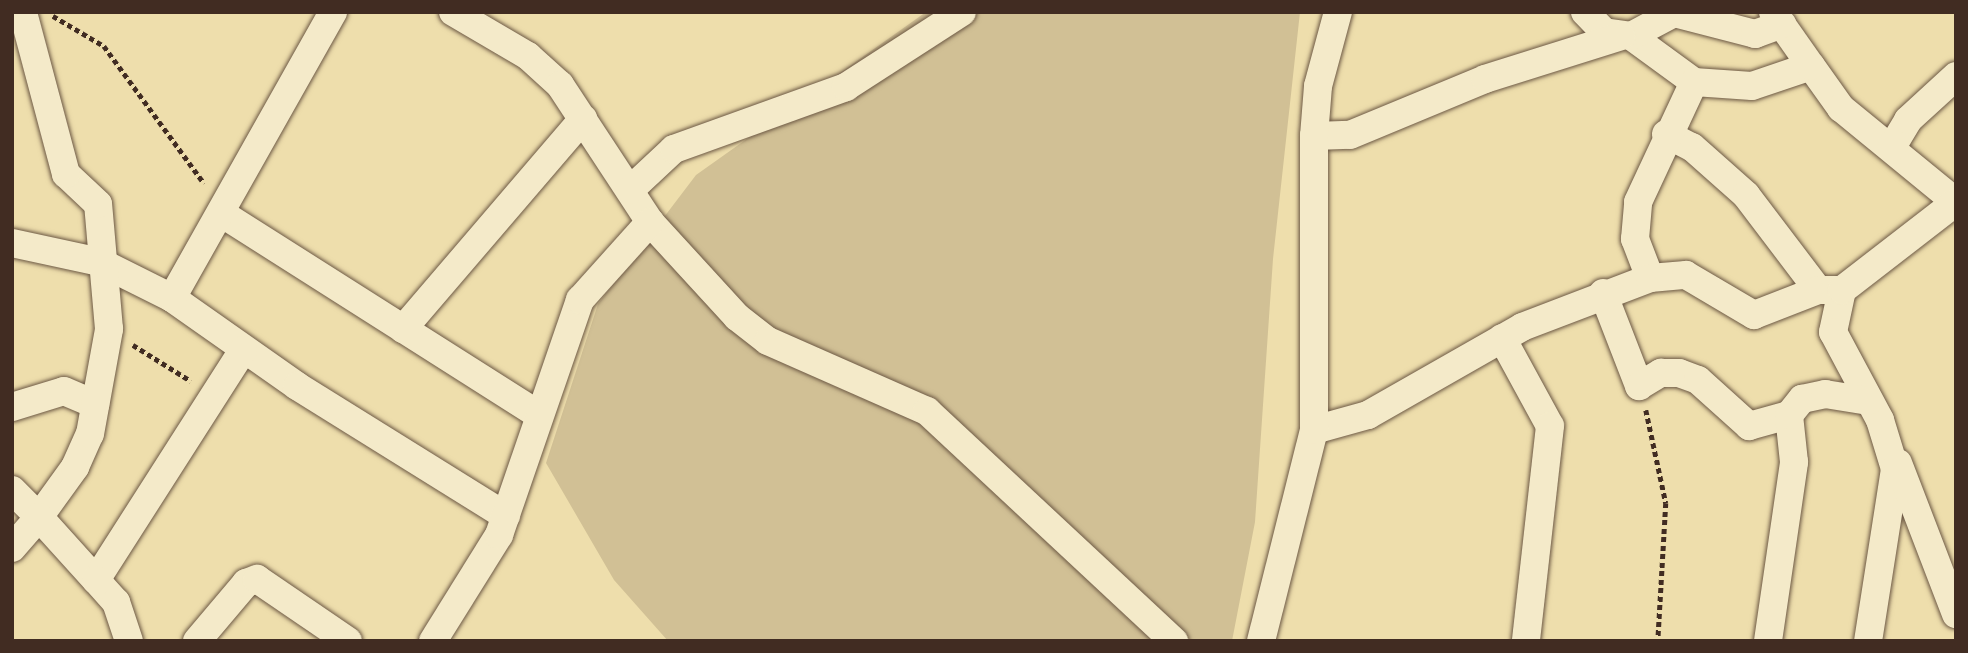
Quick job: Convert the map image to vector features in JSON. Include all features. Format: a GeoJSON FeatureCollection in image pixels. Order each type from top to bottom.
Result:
{"type":"FeatureCollection","features":[{"type":"Feature","properties":{"kind":"street"},"geometry":{"type":"LineString","coordinates":[[12,548],[39,517],[83,452],[109,329],[100,262],[96,197],[66,174],[25,75],[23,12]]}},
{"type":"Feature","properties":{"kind":"street"},"geometry":{"type":"LineString","coordinates":[[172,298],[224,215],[333,12]]}},
{"type":"Feature","properties":{"kind":"street"},"geometry":{"type":"LineString","coordinates":[[453,12],[528,56],[560,85],[650,222],[737,317],[768,341],[927,411],[1174,641]]}},
{"type":"Feature","properties":{"kind":"street"},"geometry":{"type":"LineString","coordinates":[[629,190],[674,149],[846,87],[962,12]]}},
{"type":"Feature","properties":{"kind":"street"},"geometry":{"type":"LineString","coordinates":[[1261,641],[1314,430],[1314,136],[1318,86],[1338,12]]}},
{"type":"Feature","properties":{"kind":"street"},"geometry":{"type":"LineString","coordinates":[[1585,12],[1604,32],[1626,36],[1693,82],[1752,86],[1811,66]]}},
{"type":"Feature","properties":{"kind":"street"},"geometry":{"type":"LineString","coordinates":[[1314,136],[1350,135],[1485,79],[1626,36],[1674,13],[1755,34],[1778,18],[1841,108],[1956,202],[1830,290],[1754,314],[1686,275],[1650,278],[1603,293],[1502,338],[1368,415],[1314,430]]}},
{"type":"Feature","properties":{"kind":"street"},"geometry":{"type":"LineString","coordinates":[[1892,147],[1908,120],[1956,76]]}},
{"type":"Feature","properties":{"kind":"street"},"geometry":{"type":"LineString","coordinates":[[1650,278],[1635,239],[1638,202],[1666,134],[1693,82]]}},
{"type":"Feature","properties":{"kind":"street"},"geometry":{"type":"LineString","coordinates":[[403,329],[583,119]]}},
{"type":"Feature","properties":{"kind":"street"},"geometry":{"type":"LineString","coordinates":[[1666,134],[1692,147],[1746,195],[1830,290],[1833,332],[1893,452],[1956,614]]}},
{"type":"Feature","properties":{"kind":"street"},"geometry":{"type":"LineString","coordinates":[[224,215],[538,414]]}},
{"type":"Feature","properties":{"kind":"street"},"geometry":{"type":"LineString","coordinates":[[433,641],[506,516],[538,414],[580,300],[650,222]]}},
{"type":"Feature","properties":{"kind":"street"},"geometry":{"type":"LineString","coordinates":[[12,243],[100,262],[172,298],[243,350],[506,516]]}},
{"type":"Feature","properties":{"kind":"street"},"geometry":{"type":"LineString","coordinates":[[1603,293],[1639,386],[1661,373],[1679,373],[1698,380],[1749,426],[1789,415],[1802,399],[1825,394],[1868,401]]}},
{"type":"Feature","properties":{"kind":"street"},"geometry":{"type":"LineString","coordinates":[[1502,338],[1550,426],[1526,641]]}},
{"type":"Feature","properties":{"kind":"street"},"geometry":{"type":"LineString","coordinates":[[96,580],[243,350]]}},
{"type":"Feature","properties":{"kind":"street"},"geometry":{"type":"LineString","coordinates":[[12,407],[64,391],[95,404]]}},
{"type":"Feature","properties":{"kind":"street"},"geometry":{"type":"LineString","coordinates":[[1768,641],[1794,462],[1789,415]]}},
{"type":"Feature","properties":{"kind":"street"},"geometry":{"type":"LineString","coordinates":[[1868,641],[1870,603],[1892,509],[1893,452]]}},
{"type":"Feature","properties":{"kind":"street"},"geometry":{"type":"LineString","coordinates":[[12,490],[116,602],[129,641]]}},
{"type":"Feature","properties":{"kind":"street"},"geometry":{"type":"LineString","coordinates":[[197,641],[246,583],[257,579],[348,641]]}},
{"type":"Feature","properties":{"kind":"path"},"geometry":{"type":"LineString","coordinates":[[43,12],[104,46],[224,215]]}},
{"type":"Feature","properties":{"kind":"path"},"geometry":{"type":"LineString","coordinates":[[109,329],[215,396]]}},
{"type":"Feature","properties":{"kind":"path"},"geometry":{"type":"LineString","coordinates":[[1639,386],[1666,503],[1658,641]]}},
{"type":"Feature","properties":{"kind":"shaded area"},"geometry":{"type":"Polygon","coordinates":[[[926,12],[1300,12],[1273,259],[1255,522],[1232,641],[668,641],[614,580],[546,463],[598,304],[696,175],[926,12]]]}}]}
